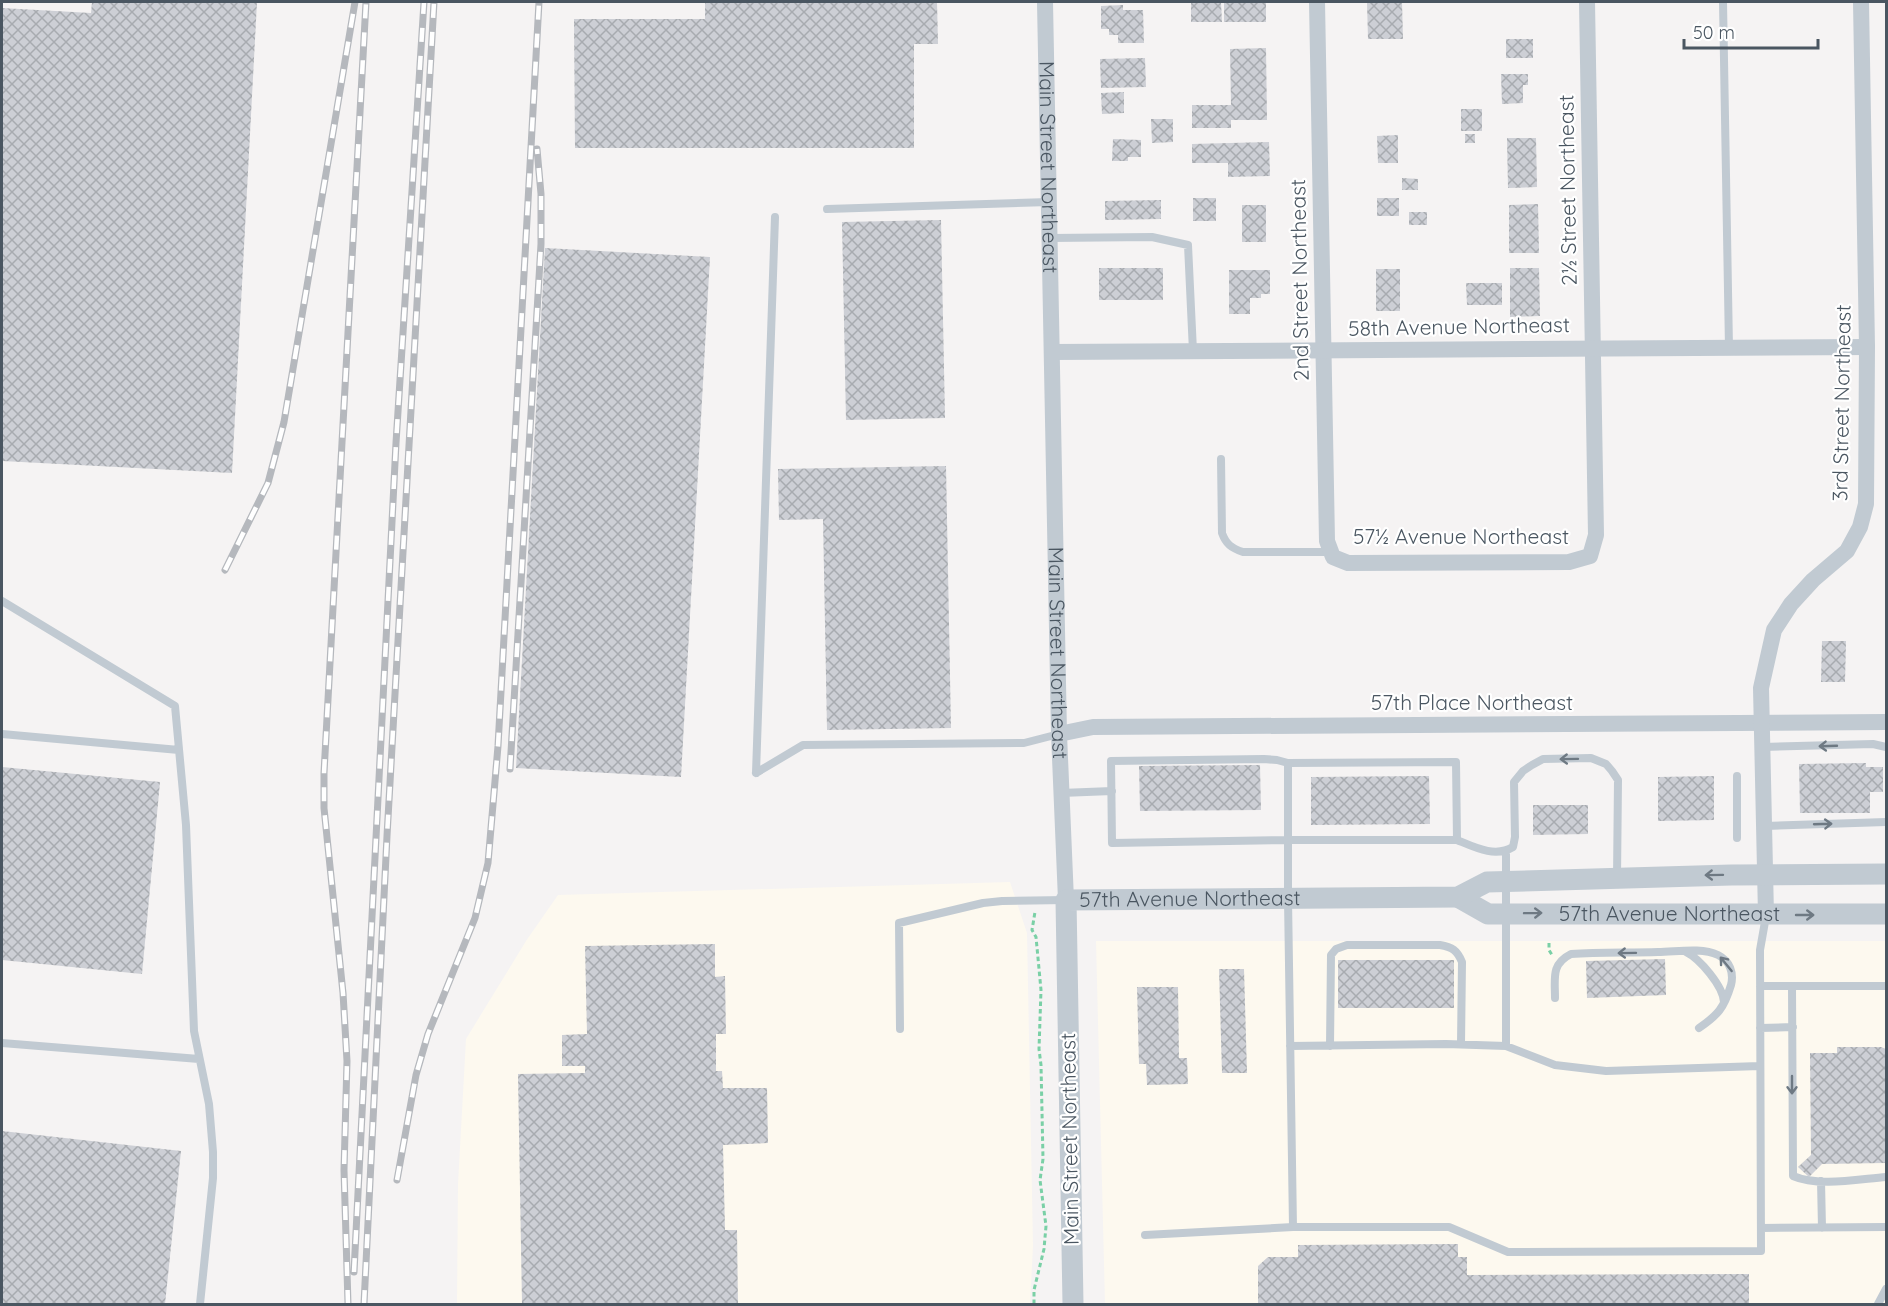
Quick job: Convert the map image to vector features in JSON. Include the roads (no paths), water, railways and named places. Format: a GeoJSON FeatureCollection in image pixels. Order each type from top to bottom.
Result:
{"type":"FeatureCollection","features":[{"type":"Feature","properties":{"kind":"street","name":"Main Street Northeast"},"geometry":{"type":"LineString","coordinates":[[1045,2],[1073,1305]]}},
{"type":"Feature","properties":{"kind":"street","name":"2nd Street Northeast"},"geometry":{"type":"LineString","coordinates":[[1317,2],[1327,541],[1332,555]]}},
{"type":"Feature","properties":{"kind":"street","name":"2½ Street Northeast"},"geometry":{"type":"LineString","coordinates":[[1587,2],[1596,535],[1590,556]]}},
{"type":"Feature","properties":{"kind":"street","name":"3rd Street Northeast"},"geometry":{"type":"LineString","coordinates":[[1766,915],[1767,875],[1761,688],[1774,630],[1791,604],[1813,580],[1847,550],[1860,527],[1866,504],[1867,347],[1861,2]]}},
{"type":"Feature","properties":{"kind":"street","name":"58th Avenue Northeast"},"geometry":{"type":"LineString","coordinates":[[1052,352],[1867,347]]}},
{"type":"Feature","properties":{"kind":"street","name":"57½ Avenue Northeast"},"geometry":{"type":"LineString","coordinates":[[1332,555],[1348,563],[1569,562],[1590,556]]}},
{"type":"Feature","properties":{"kind":"street","name":"57th Place Northeast"},"geometry":{"type":"LineString","coordinates":[[1059,734],[1093,727],[1887,722]]}},
{"type":"Feature","properties":{"kind":"street","name":"57th Avenue Northeast"},"geometry":{"type":"LineString","coordinates":[[1066,900],[1458,897],[1487,882],[1887,874]]}},
{"type":"Feature","properties":{"kind":"street","name":"57th Avenue Northeast"},"geometry":{"type":"LineString","coordinates":[[1458,897],[1488,914],[1887,914]]}},
{"type":"Feature","properties":{"kind":"lane"},"geometry":{"type":"LineString","coordinates":[[1723,2],[1729,348]]}},
{"type":"Feature","properties":{"kind":"lane"},"geometry":{"type":"LineString","coordinates":[[827,209],[1049,202]]}},
{"type":"Feature","properties":{"kind":"lane"},"geometry":{"type":"LineString","coordinates":[[776,217],[756,773],[803,745],[1024,743],[1059,734]]}},
{"type":"Feature","properties":{"kind":"lane"},"geometry":{"type":"LineString","coordinates":[[1050,238],[1152,237],[1188,245],[1193,351]]}},
{"type":"Feature","properties":{"kind":"lane"},"geometry":{"type":"LineString","coordinates":[[1221,459],[1222,533],[1226,543],[1233,549],[1243,552],[1332,555]]}},
{"type":"Feature","properties":{"kind":"lane"},"geometry":{"type":"LineString","coordinates":[[2,602],[175,706],[186,825],[194,1031],[209,1104],[213,1152],[212,1189],[200,1305]]}},
{"type":"Feature","properties":{"kind":"lane"},"geometry":{"type":"LineString","coordinates":[[2,734],[179,750]]}},
{"type":"Feature","properties":{"kind":"lane"},"geometry":{"type":"LineString","coordinates":[[1762,747],[1874,744],[1887,747]]}},
{"type":"Feature","properties":{"kind":"lane"},"geometry":{"type":"LineString","coordinates":[[1457,840],[1456,762],[1288,763],[1264,759],[1111,761],[1112,843],[1457,840],[1481,849],[1506,851],[1513,847],[1515,837],[1514,782],[1523,771],[1543,759],[1598,760],[1612,771],[1618,780],[1617,878]]}},
{"type":"Feature","properties":{"kind":"lane"},"geometry":{"type":"LineString","coordinates":[[1288,763],[1293,1227]]}},
{"type":"Feature","properties":{"kind":"lane"},"geometry":{"type":"LineString","coordinates":[[1737,776],[1737,838]]}},
{"type":"Feature","properties":{"kind":"lane"},"geometry":{"type":"LineString","coordinates":[[1062,793],[1112,791]]}},
{"type":"Feature","properties":{"kind":"lane"},"geometry":{"type":"LineString","coordinates":[[1765,826],[1887,822]]}},
{"type":"Feature","properties":{"kind":"lane"},"geometry":{"type":"LineString","coordinates":[[1506,851],[1506,1046]]}},
{"type":"Feature","properties":{"kind":"lane"},"geometry":{"type":"LineString","coordinates":[[900,1029],[899,923],[983,903],[1066,900]]}},
{"type":"Feature","properties":{"kind":"lane"},"geometry":{"type":"LineString","coordinates":[[1145,1235],[1293,1227],[1449,1227],[1508,1252],[1761,1251],[1760,950],[1766,915]]}},
{"type":"Feature","properties":{"kind":"lane"},"geometry":{"type":"LineString","coordinates":[[1330,1046],[1331,955],[1336,949],[1347,945],[1450,946],[1458,953],[1462,962],[1461,1044]]}},
{"type":"Feature","properties":{"kind":"lane"},"geometry":{"type":"LineString","coordinates":[[1686,952],[1700,962],[1720,989],[1724,1005]]}},
{"type":"Feature","properties":{"kind":"lane"},"geometry":{"type":"LineString","coordinates":[[1555,998],[1555,971],[1559,962],[1571,954],[1686,952],[1716,954],[1730,966],[1732,980],[1724,1005],[1718,1014],[1699,1028]]}},
{"type":"Feature","properties":{"kind":"lane"},"geometry":{"type":"LineString","coordinates":[[1760,986],[1887,986]]}},
{"type":"Feature","properties":{"kind":"lane"},"geometry":{"type":"LineString","coordinates":[[1792,986],[1793,1176],[1803,1180],[1821,1181],[1887,1177]]}},
{"type":"Feature","properties":{"kind":"lane"},"geometry":{"type":"LineString","coordinates":[[1760,1028],[1793,1027]]}},
{"type":"Feature","properties":{"kind":"lane"},"geometry":{"type":"LineString","coordinates":[[2,1043],[200,1059]]}},
{"type":"Feature","properties":{"kind":"lane"},"geometry":{"type":"LineString","coordinates":[[1290,1046],[1461,1044],[1506,1046],[1556,1065],[1606,1071],[1760,1066]]}},
{"type":"Feature","properties":{"kind":"lane"},"geometry":{"type":"LineString","coordinates":[[1821,1181],[1822,1228]]}},
{"type":"Feature","properties":{"kind":"lane"},"geometry":{"type":"LineString","coordinates":[[1761,1228],[1887,1227]]}},
{"type":"Feature","properties":{"kind":"lane"},"geometry":{"type":"LineString","coordinates":[[1878,1305],[1887,1289]]}},
{"type":"Feature","properties":{"kind":"railway"},"geometry":{"type":"LineString","coordinates":[[225,570],[268,483],[284,422],[355,2]]}},
{"type":"Feature","properties":{"kind":"railway"},"geometry":{"type":"LineString","coordinates":[[348,1304],[344,1170],[347,1061],[343,993],[324,808],[324,773],[366,2]]}},
{"type":"Feature","properties":{"kind":"railway"},"geometry":{"type":"LineString","coordinates":[[354,1272],[396,443],[424,2]]}},
{"type":"Feature","properties":{"kind":"railway"},"geometry":{"type":"LineString","coordinates":[[364,1304],[387,836],[434,2]]}},
{"type":"Feature","properties":{"kind":"railway"},"geometry":{"type":"LineString","coordinates":[[397,1180],[416,1075],[428,1034],[475,918],[488,863],[498,746],[539,2]]}},
{"type":"Feature","properties":{"kind":"railway"},"geometry":{"type":"LineString","coordinates":[[510,769],[541,244],[541,194],[537,149]]}}]}
